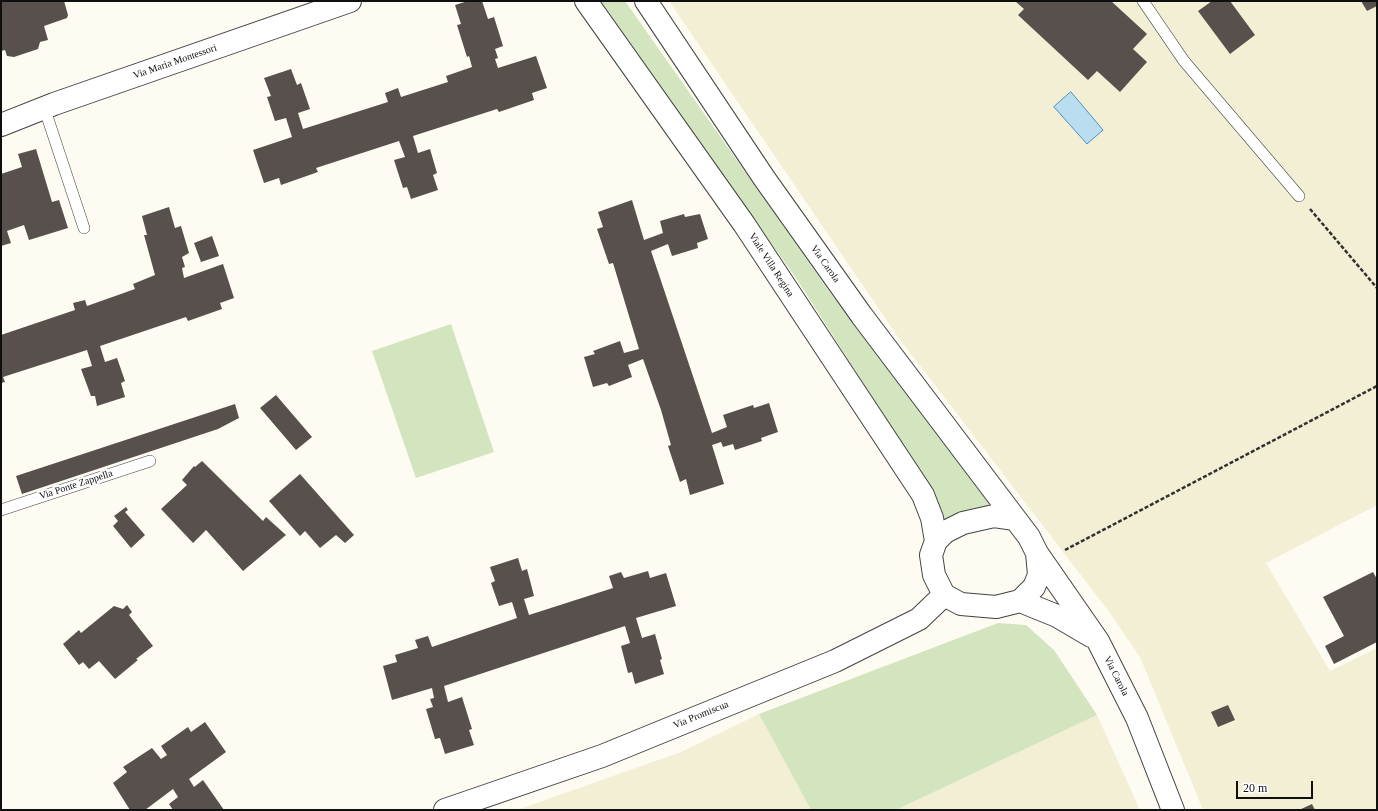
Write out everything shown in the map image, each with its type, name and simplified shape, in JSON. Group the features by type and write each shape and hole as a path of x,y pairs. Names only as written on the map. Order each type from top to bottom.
{"street":[{"name":"Via Maria Montessori","path":"1,125 44,107 350,1"},
{"name":"Viale Villa Regina","path":"586,1 744,224 923,495 932,518 936,541"},
{"name":"Via Carola","path":"646,1 764,178 853,304 1015,519"},
{"path":"994,516 1015,519 1029,536 1040,557 1038,575 1034,587 1020,601 996,607 961,604 944,595 934,575 931,555 936,541 945,532 963,523 994,516"},
{"name":"Via Carola","path":"1040,557 1098,641 1137,718 1173,810"},
{"name":"Via Promiscua","path":"445,810 602,756 835,661 919,619 944,595"},
{"path":"1020,601 1057,616 1098,641"}],"lane":[{"path":"1143,1 1184,61 1299,196"},
{"path":"44,107 84,228"},
{"name":"Via Ponte Zappella","path":"1,510 150,461"}],"path":[{"path":"1299,196 1377,288"},
{"path":"1040,557 1377,386"}],"shaded area":[{"path":"669,1 1377,1 1377,505 1266,563 1330,671 1377,648 1377,810 1315,810 1312,804 1299,810 1203,810 1140,657 1110,613 898,337"},
{"path":"759,714 811,810 517,810 681,752"},
{"path":"1097,715 1140,810 896,810"}],"green space":[{"path":"599,1 625,1 831,294 989,502 990,511 944,523 930,487 796,278"},
{"path":"451,324 494,452 416,478 372,351"},
{"path":"998,623 1026,625 1054,650 1097,715 896,810 811,810 759,714"}],"water":[{"path":"1071,92 1103,130 1087,144 1054,107"}],"building":[{"path":"1,1 64,1 68,15 67,18 44,26 48,40 40,42 38,49 14,57 7,56 5,50 1,51"},
{"path":"468,1 482,1 488,19 494,17 503,46 495,49 498,58 495,59 498,68 536,56 547,88 532,93 534,100 499,112 497,109 413,136 418,153 430,149 437,173 433,175 438,190 411,199 407,187 403,188 394,160 405,157 399,141 316,168 318,172 281,185 279,178 264,183 253,150 292,137 286,118 275,121 267,97 271,96 264,78 291,69 297,85 301,83 310,109 298,113 303,129 388,102 385,93 398,88 401,97 448,82 446,76 472,67 469,56 467,57 457,25 461,24 455,5"},
{"path":"1015,1 1111,1 1147,34 1133,49 1147,62 1120,92 1097,71 1088,80 1018,15 1024,9"},
{"path":"1212,1 1230,1 1255,35 1230,54 1198,11"},
{"path":"1361,1 1377,1 1377,6 1367,11"},
{"path":"36,149 52,202 59,200 68,228 29,240 24,225 7,231 11,243 1,246 1,174 22,167 18,154"},
{"path":"632,200 644,240 663,233 660,221 684,214 685,217 700,214 708,239 697,243 698,248 672,256 668,244 651,251 712,433 727,427 723,415 753,405 754,408 769,403 778,432 761,438 762,441 735,450 733,444 723,447 721,442 712,445 724,484 690,495 686,479 680,482 668,446 671,445 661,410 643,359 628,365 632,377 609,386 607,383 593,387 584,357 595,354 593,351 620,341 624,353 639,349 613,263 609,264 597,229 603,227 598,212"},
{"path":"169,207 175,228 181,226 189,253 182,257 185,267 182,268 184,278 223,264 234,298 220,303 222,309 188,321 186,317 100,346 105,362 117,358 125,381 121,383 125,397 97,406 95,396 91,396 81,369 92,366 87,350 3,377 5,382 1,383 1,335 75,310 73,303 85,300 87,306 135,289 133,284 155,275 144,235 147,235 142,216"},
{"path":"212,236 219,256 201,262 194,243"},
{"path":"276,395 312,437 296,450 260,408"},
{"path":"235,404 239,418 218,429 22,494 16,476"},
{"path":"202,461 263,521 266,517 286,535 243,571 206,530 193,543 161,509 187,485 182,480 194,466 195,467"},
{"path":"300,474 354,535 345,543 336,535 320,548 305,531 300,536 269,501"},
{"path":"126,507 128,510 125,512 145,535 131,548 113,526 118,521 114,516"},
{"path":"518,558 522,571 527,569 534,596 524,599 529,615 613,588 609,576 621,572 624,578 648,571 650,578 666,573 676,606 636,618 642,638 655,634 662,659 660,660 664,674 635,684 632,672 628,673 621,646 630,643 625,626 444,686 448,702 462,697 472,729 469,730 474,745 445,754 440,738 435,739 426,709 433,707 430,699 434,698 432,688 392,700 383,666 397,662 395,655 418,648 415,640 428,636 432,647 517,618 512,602 499,606 491,583 495,581 490,567"},
{"path":"1373,572 1377,579 1377,642 1334,664 1325,646 1344,636 1323,597"},
{"path":"127,605 132,612 129,615 153,646 136,659 138,660 115,679 99,661 89,669 83,662 79,665 63,644 79,630 81,633 114,606 123,609"},
{"path":"1228,705 1235,720 1218,727 1211,712"},
{"path":"205,722 226,752 189,779 194,787 203,780 224,810 173,810 169,804 178,797 173,789 145,810 130,810 113,783 127,772 123,767 152,748 161,759 167,755 161,746 188,727 191,732"},
{"path":"1312,804 1315,810 1299,810"}]}
